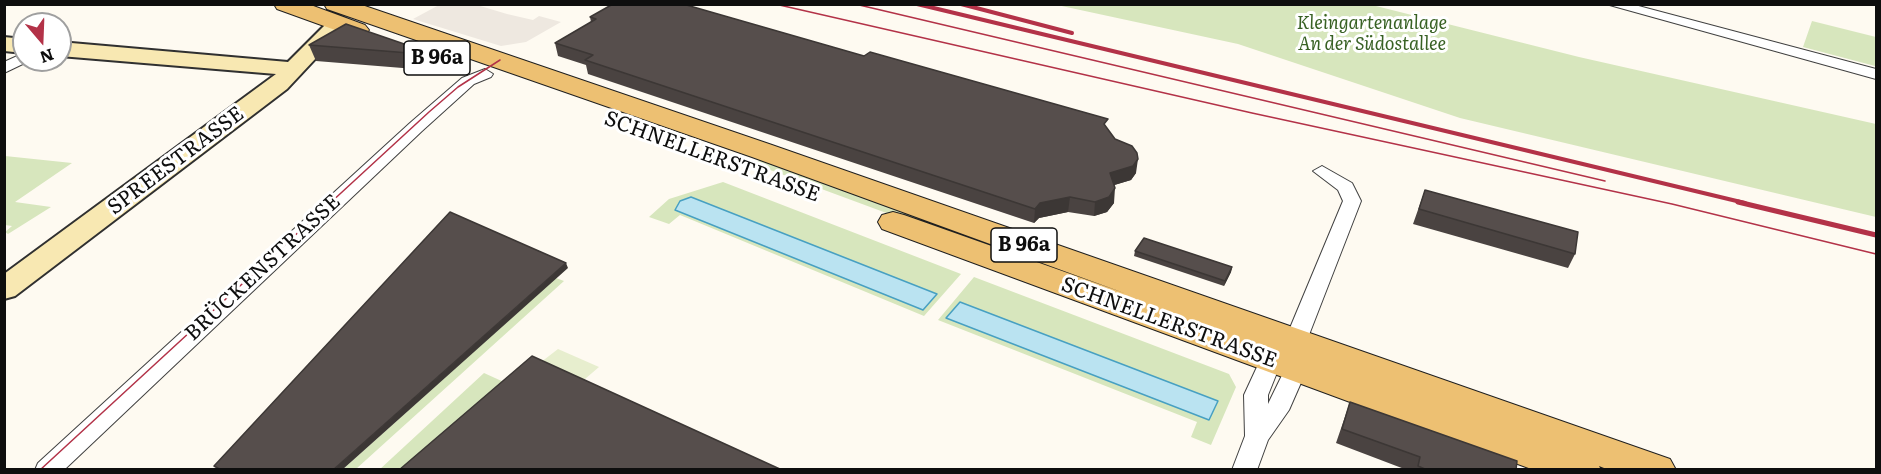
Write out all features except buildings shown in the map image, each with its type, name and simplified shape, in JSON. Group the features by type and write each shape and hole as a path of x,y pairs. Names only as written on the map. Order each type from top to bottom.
{"main road":[{"name":"B 96a","path":"285,4 336,14 513,64"},
{"name":"B 96a","path":"336,14 486,74"},
{"name":"SPREESTRASSE","path":"6,287 279,84 295,69 336,14"},
{"path":"72,50 295,69"},
{"path":"486,74 513,64"},
{"name":"SCHNELLERSTRASSE","path":"513,64 1288,356 1581,470"},
{"name":"SCHNELLERSTRASSE","path":"486,74 1288,356 1656,470"}],"street":[{"path":"1613,4 1876,74"},
{"name":"BRÜCKENSTRASSE","path":"47,470 416,127 468,81 486,74"},
{"name":"SCHNELLERSTRASSE","path":"1288,356 1352,201 1346,187 1322,171"},
{"path":"1244,470 1257,436 1281,404 1288,356"}],"green space":[{"name":"Kleingartenanlage An der Südostallee","path":"1057,5 1372,5 1579,57 1876,124 1876,217 1460,118 1238,44"},
{"path":"1812,21 1876,37 1875,66 1803,47"},
{"path":"5,156 72,163 15,202 51,207 8,234 5,232 12,226 5,225"},
{"path":"760,160 1242,328 1239,335 908,221 754,164"},
{"path":"723,182 961,274 924,316 680,215 669,224 649,217 669,199"},
{"path":"974,277 1229,374 1236,387 1211,445 1191,437 1197,422 938,320"},
{"path":"556,278 564,281 356,469 342,470"},
{"path":"558,349 599,367 578,385 536,366"},
{"path":"484,373 506,383 405,469 379,470"}],"shaded area":[{"path":"439,5 477,5 533,20 539,16 561,22 526,42 501,46 413,19"}],"water":[{"path":"691,197 937,294 923,310 675,210 680,201"},
{"path":"960,302 1218,401 1209,420 946,318"}],"tram line":[{"path":"775,4 1252,113 1672,204 1876,254"},
{"path":"855,4 1605,181"},
{"path":"40,470 429,112 458,87 500,60"}],"railway":[{"path":"917,4 1745,203"},
{"path":"961,4 1072,33"},
{"path":"1738,202 1876,235"}]}
